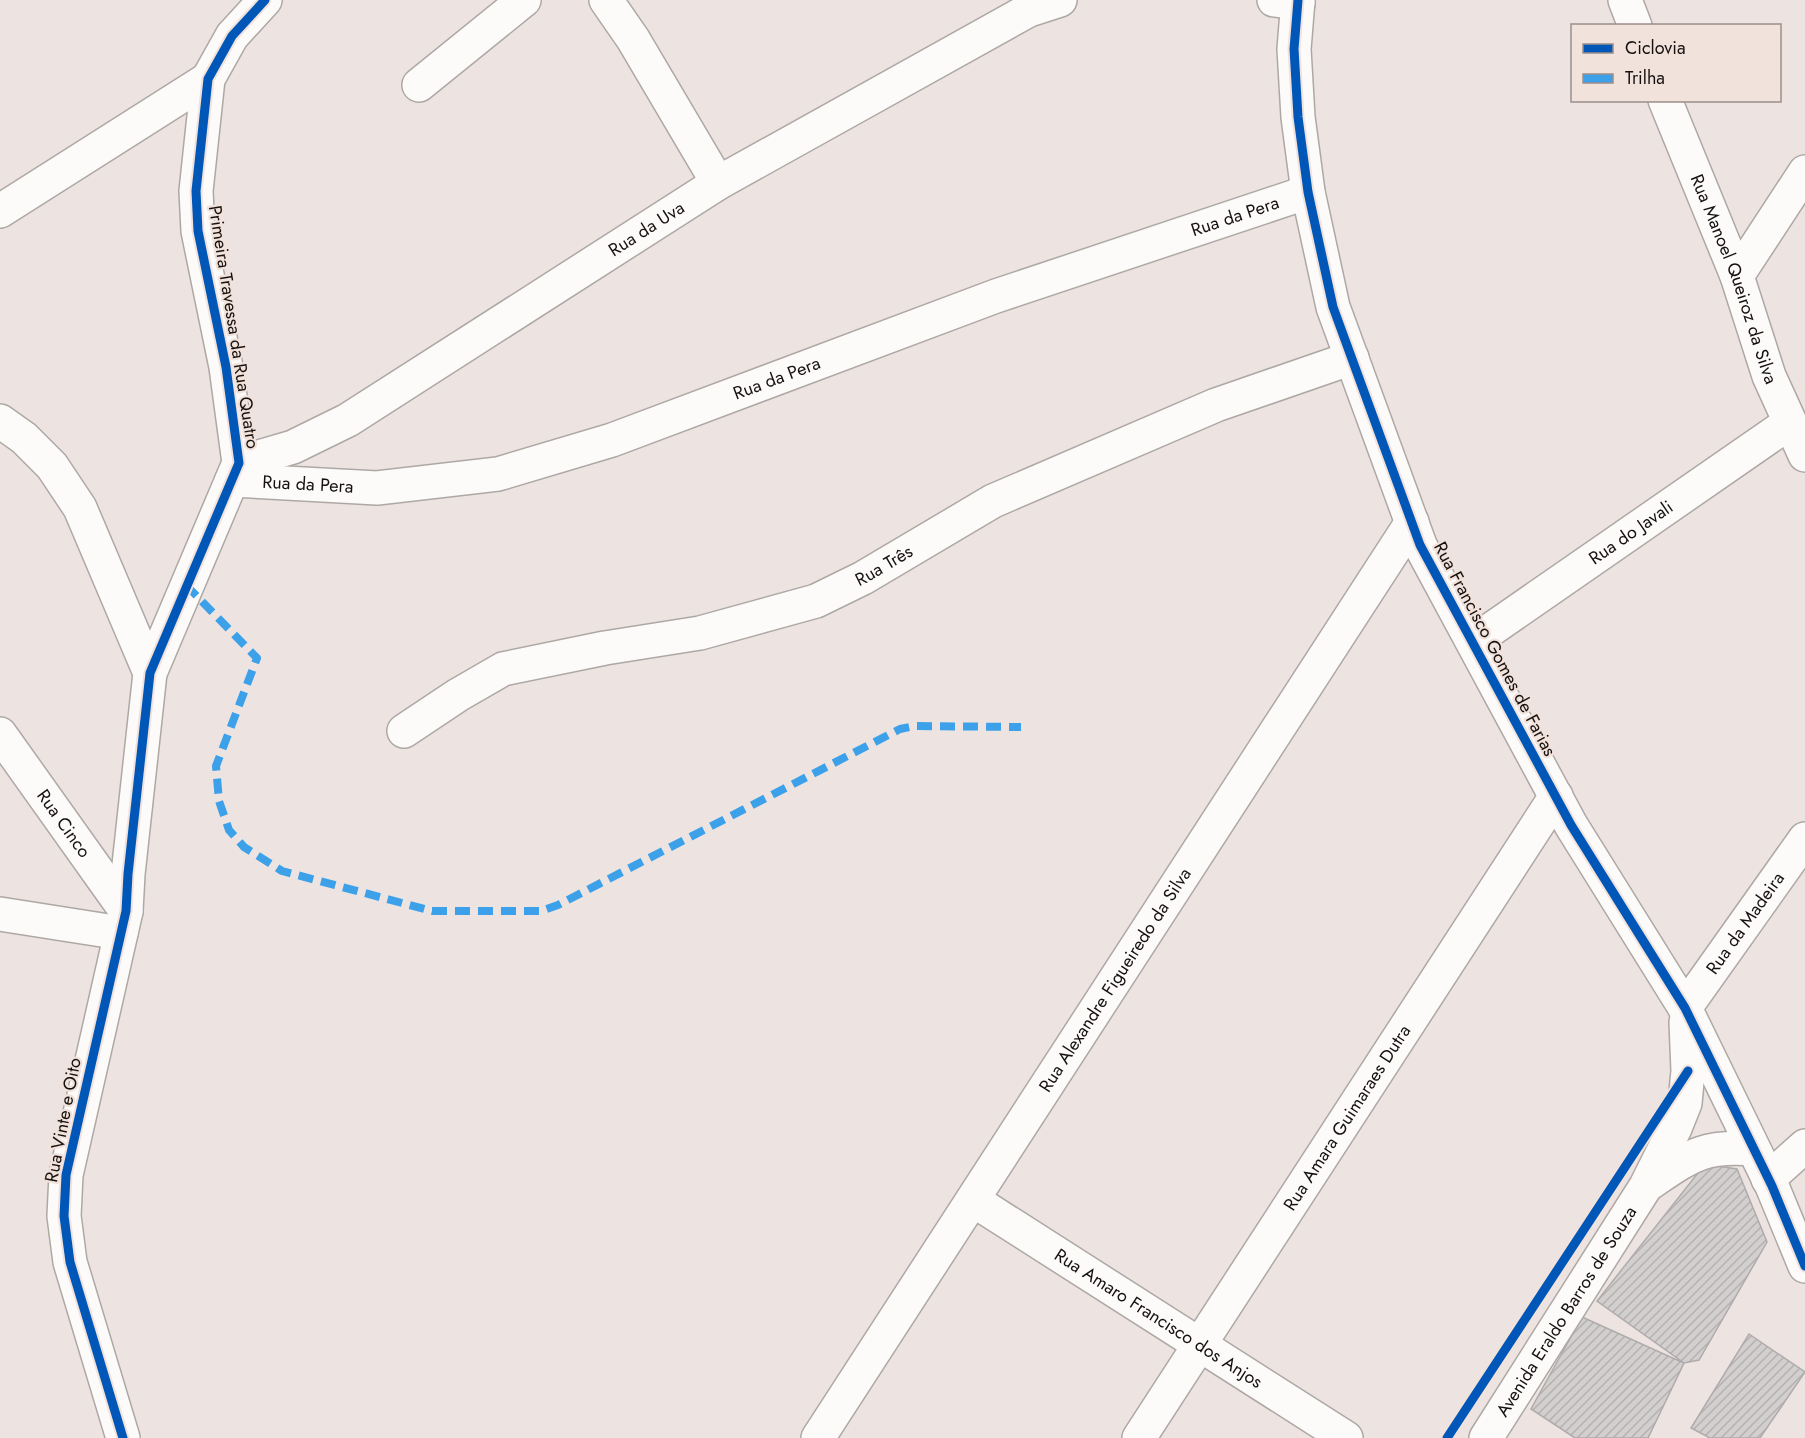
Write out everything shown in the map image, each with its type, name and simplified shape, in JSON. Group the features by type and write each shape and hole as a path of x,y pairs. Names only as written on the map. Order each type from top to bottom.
{"street":[{"name":"Primeira Travessa da Rua Quatro","path":"236,471 226,367 198,231 196,191 208,79 232,36 265,0"},
{"path":"419,85 525,0"},
{"path":"606,0 633,39 718,183"},
{"name":"Rua da Uva","path":"236,471 348,420 718,183 1029,10 1060,0"},
{"path":"1625,0 1634,24"},
{"name":"Rua Francisco Gomes de Farias","path":"1290,1 1298,117 1308,192 1333,308 1420,546 1570,825 1685,1008 1768,1179 1805,1266"},
{"path":"0,211 208,79"},
{"name":"Rua Manoel Queiroz da Silva","path":"1666,102 1737,276 1769,376 1805,455"},
{"path":"1737,276 1805,172"},
{"name":"Rua da Pera","path":"236,471 377,488 498,474 612,440 996,296 1308,192"},
{"name":"Rua Três","path":"404,731 458,695 503,669 605,648 700,633 816,601 863,578 993,501 1216,405 1352,358"},
{"path":"0,422 24,438 52,466 80,508 150,673"},
{"name":"Rua do Javali","path":"1473,642 1789,423"},
{"path":"0,914 123,922 150,673 236,471"},
{"name":"Rua Alexandre Figueiredo da Silva","path":"818,1438 1412,522"},
{"name":"Rua Cinco","path":"0,734 123,922"},
{"name":"Rua Amara Guimaraes Dutra","path":"1139,1438 1556,796"},
{"name":"Rua da Madeira","path":"1685,1008 1805,838"},
{"name":"Rua Vinte e Oito","path":"123,922 66,1175 64,1216 70,1262 123,1438"},
{"name":"Avenida Eraldo Barros de Souza","path":"1486,1438 1646,1186 1685,1103 1688,1071 1685,1008"},
{"path":"1768,1179 1805,1146"},
{"name":"Avenida Eraldo Barros de Souza","path":"1646,1186 1693,1155 1720,1148 1753,1149"},
{"name":"Rua Amaro Francisco dos Anjos","path":"973,1200 1346,1438"}],"building":[{"path":"1705,1164 1737,1169 1767,1242 1699,1360 1684,1363 1597,1301"},
{"path":"1582,1317 1684,1363 1648,1438 1575,1438 1531,1409"},
{"path":"1749,1334 1805,1372 1760,1438 1710,1438 1691,1428"}],"marked path":[{"path":"186,585 257,658 216,766 219,801 229,830 244,847 282,871 432,911 541,911 558,905 900,729 914,726 1021,727"}],"cycle path":[{"path":"123,1438 70,1262 64,1216 66,1175 126,911 150,673 239,463 226,367 198,231 196,191 208,79 232,36 265,0"},
{"path":"1298,0 1294,49 1298,117 1308,192 1333,307 1420,545 1571,825 1685,1008 1772,1186 1805,1266"},
{"path":"1447,1438 1688,1071"}]}
